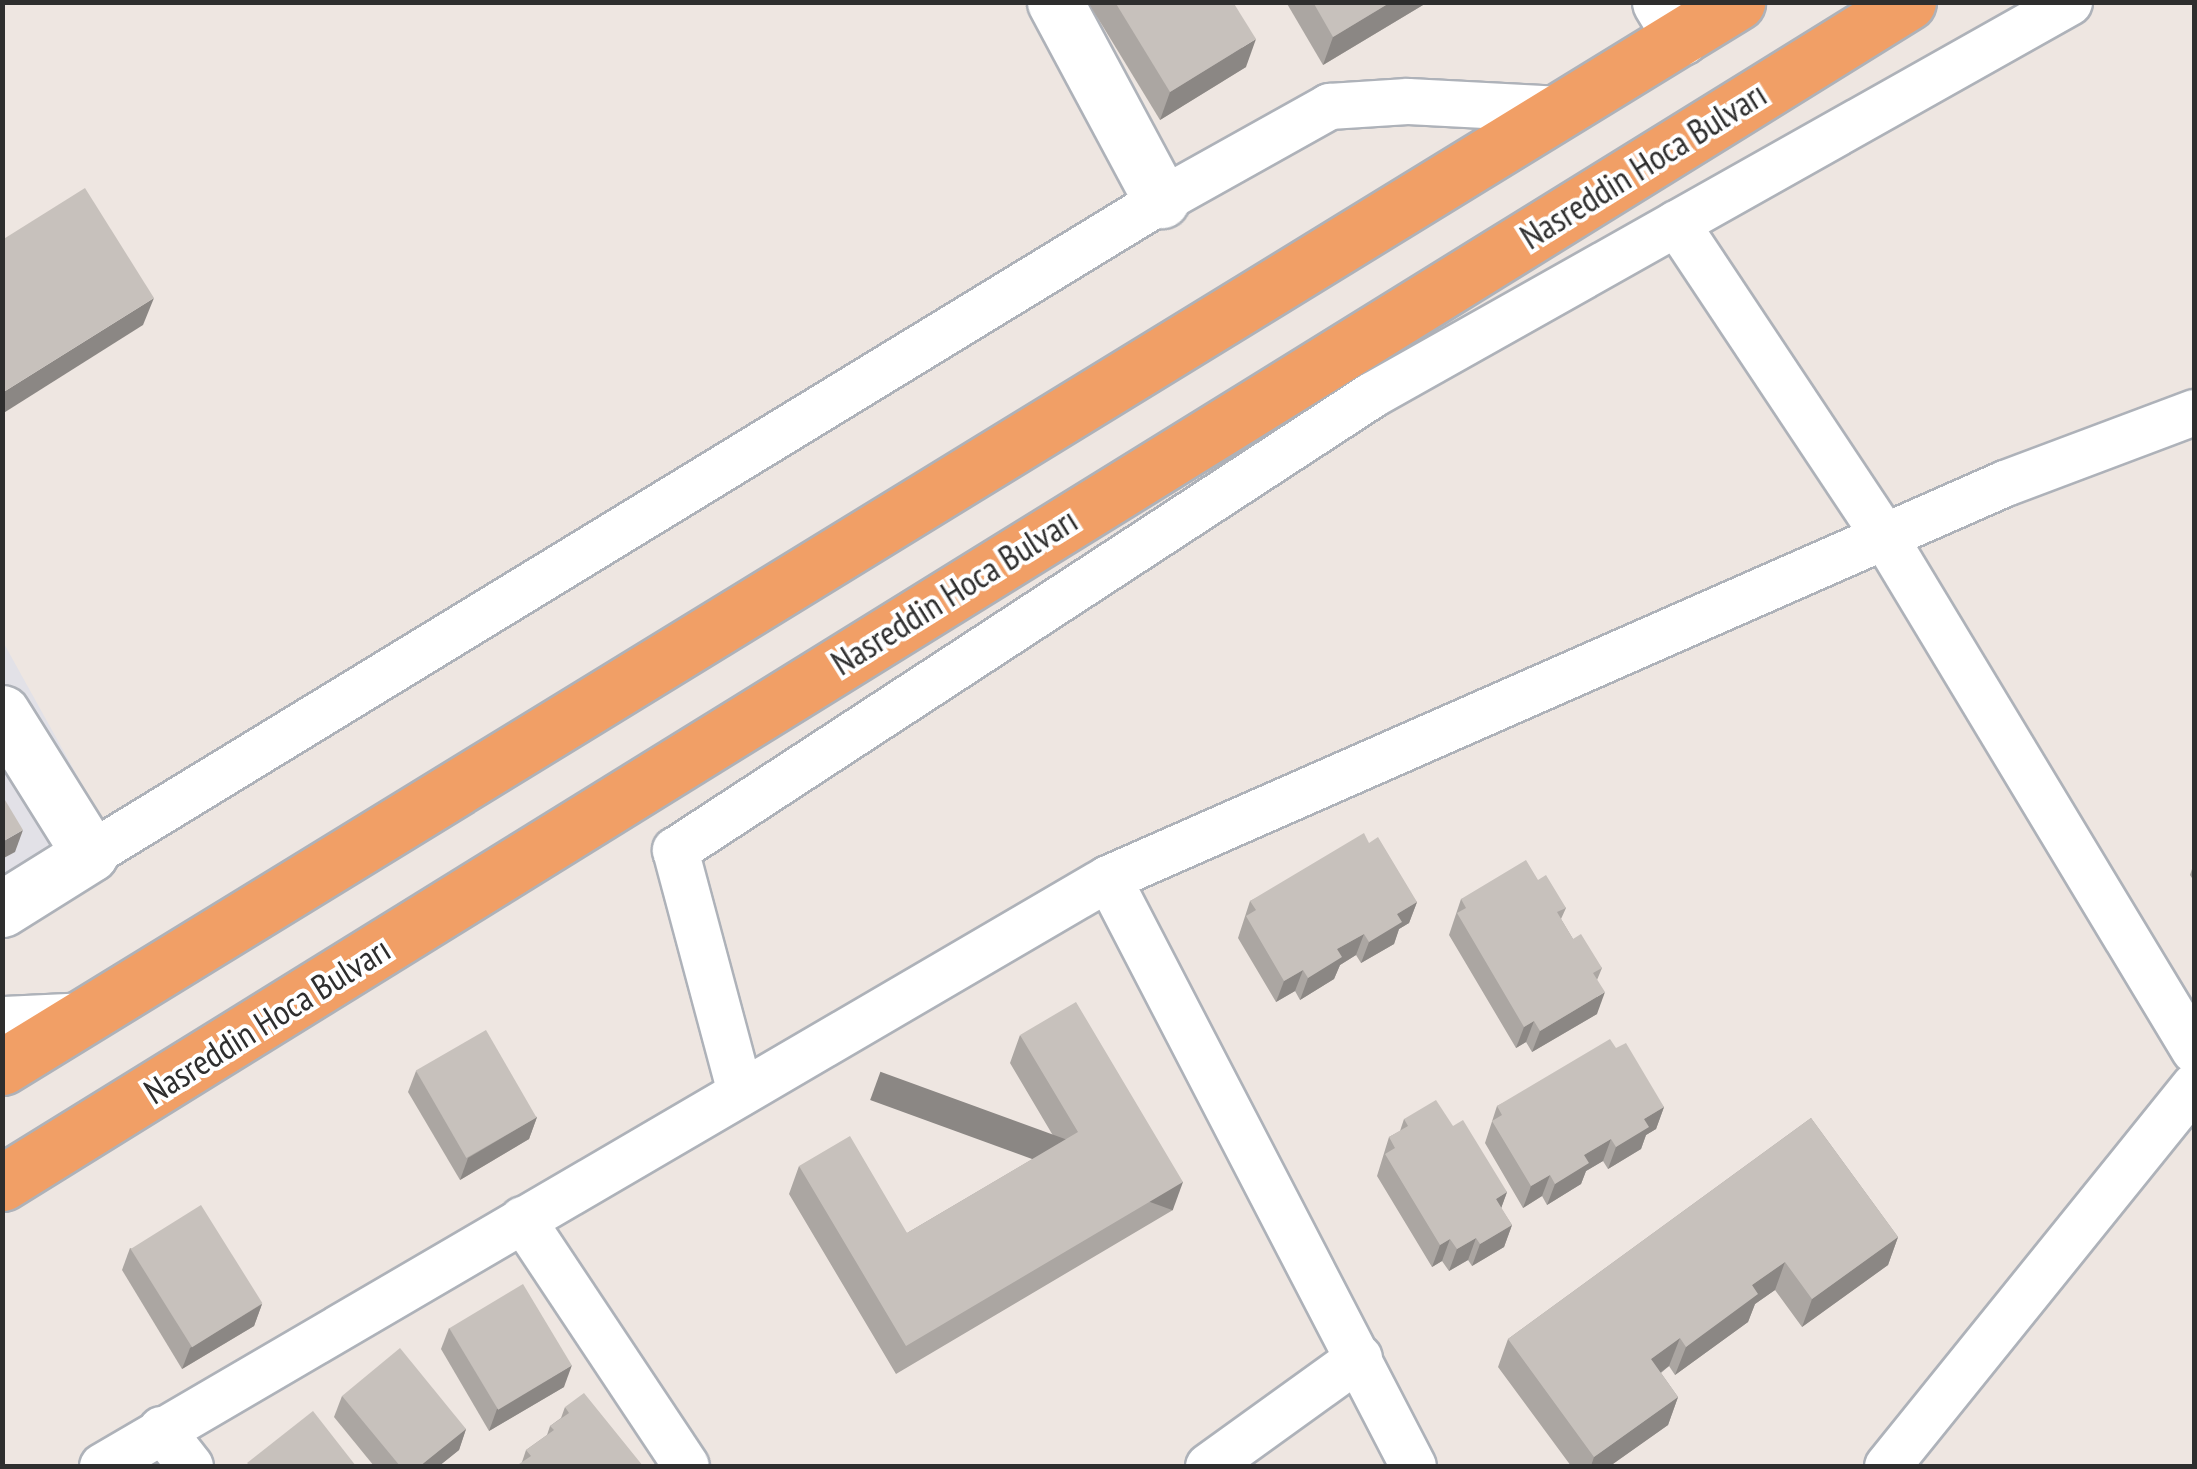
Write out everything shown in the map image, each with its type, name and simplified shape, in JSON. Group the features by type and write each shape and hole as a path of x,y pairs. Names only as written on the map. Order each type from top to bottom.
{"highway":[{"path":"2,1067 1562,108 1670,20 1737,2"},
{"name":"Nasreddin Hoca Bulvarı","path":"2,1183 1908,2"}],"street":[{"path":"1055,2 1161,200"},
{"path":"740,1092 675,850 1370,394 2069,2"},
{"path":"2,909 1161,200 1329,106 1407,101 1562,108"},
{"path":"1676,223 1884,536 2194,1050"},
{"path":"102,1466 1108,878 2005,483 2194,412"},
{"path":"2,713 90,854"},
{"path":"1108,878 1413,1466"},
{"path":"2,1018 87,1015"},
{"path":"1887,1466 2194,1086"},
{"path":"522,1219 686,1466"},
{"path":"1208,1466 1359,1357"},
{"path":"162,1430 190,1466"}],"shaded area":[{"path":"2,640 124,860 3,935 2,935"}],"building":[{"path":"1115,2 1233,2 1256,39 1170,92"},
{"path":"1313,2 1391,2 1333,37"},
{"path":"85,188 154,298 2,393 2,240"},
{"path":"2,795 23,830 2,842"},
{"path":"1364,833 1369,843 1378,837 1417,902 1397,914 1402,922 1369,942 1364,934 1337,949 1342,957 1308,978 1303,970 1284,981 1246,916 1256,910 1250,901"},
{"path":"1526,860 1538,880 1546,875 1566,908 1557,912 1573,939 1581,934 1602,968 1593,973 1605,992 1540,1031 1534,1021 1524,1027 1457,913 1466,908 1461,899"},
{"path":"1076,1002 1183,1182 906,1346 799,1166 850,1136 907,1233 1078,1132 1020,1035"},
{"path":"486,1030 536,1117 466,1158 416,1070"},
{"path":"1610,1039 1616,1048 1626,1043 1664,1107 1644,1119 1649,1127 1616,1147 1611,1139 1584,1155 1589,1163 1555,1184 1550,1175 1531,1186 1492,1121 1502,1115 1497,1106"},
{"path":"1436,1100 1453,1126 1463,1120 1507,1192 1496,1199 1512,1225 1480,1244 1476,1238 1457,1249 1450,1239 1440,1245 1385,1154 1395,1148 1389,1137 1408,1126 1404,1119"},
{"path":"1811,1118 1898,1237 1812,1299 1785,1262 1752,1285 1758,1294 1686,1347 1680,1338 1651,1359 1678,1397 1594,1457 1508,1339"},
{"path":"201,1205 262,1303 192,1347 131,1249"},
{"path":"523,1284 572,1365 498,1410 449,1328"},
{"path":"400,1348 466,1429 420,1466 400,1466 342,1396"},
{"path":"584,1393 643,1466 516,1466 531,1456 526,1450 554,1430 550,1426 569,1413 565,1407"},
{"path":"313,1411 356,1466 247,1463"}]}
